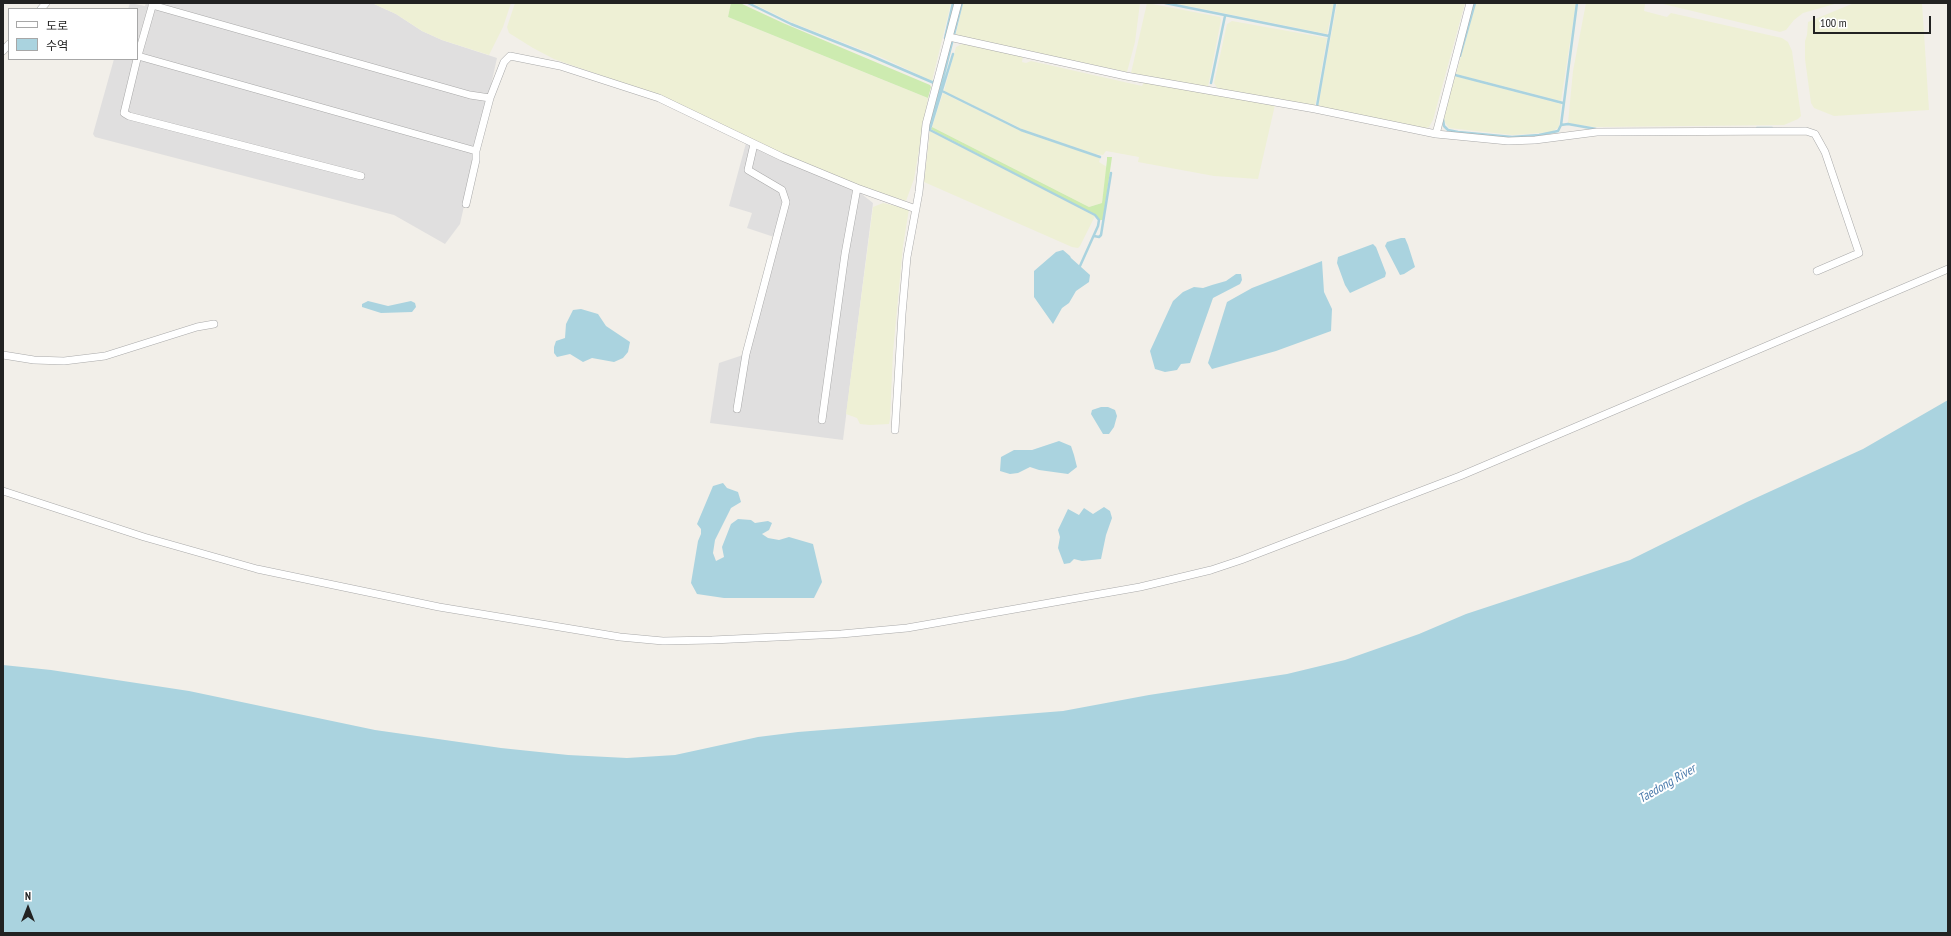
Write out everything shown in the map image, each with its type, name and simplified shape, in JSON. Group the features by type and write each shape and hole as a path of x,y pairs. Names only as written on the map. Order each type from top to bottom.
{"street":[{"path":"895,430 907,257 916,209 926,124 958,3"},
{"path":"1436,134 1470,3"},
{"path":"138,55 153,4 463,93 490,98"},
{"path":"949,37 1126,76 1315,109 1436,134 1508,141 1535,140 1596,132 1806,131 1815,134 1825,152 1859,253 1817,271"},
{"path":"466,204 476,160 476,151 490,98 504,62 510,56 560,66 659,98 754,144 857,188 916,209"},
{"path":"138,58 476,151"},
{"path":"137,60 124,113 361,176"},
{"path":"737,409 746,354 786,202 782,190 748,170 754,144"},
{"path":"822,420 845,254 857,188"},
{"path":"3,491 144,537 257,569 439,607 620,637 663,641 712,640 841,634 907,628 1140,587 1211,570 1241,560 1460,476 1948,269"},
{"path":"3,355 34,360 64,361 105,356 214,324"}],"shaded area":[{"path":"130,3 145,6 146,3 372,3 396,14 422,31 442,40 497,58 460,224 445,244 394,215 95,137 93,134 114,60 138,60 138,8 128,8"},
{"path":"746,143 854,188 873,203 843,440 710,423 719,363 743,355 774,237 747,228 752,213 729,206"}],"green space":[{"path":"372,3 511,3 503,27 489,55 442,40 422,31 396,14"},
{"path":"515,3 732,3 728,17 928,98 914,179 906,201 858,186 783,156 660,96 554,59 509,33 507,27"},
{"path":"731,3 740,3 783,23 930,85 931,87 928,98 728,17"},
{"path":"752,3 951,3 932,81 883,58 793,23"},
{"path":"963,3 1140,3 1135,42 1127,72 960,37 956,34"},
{"path":"1147,3 1220,17 1221,20 1208,87 1131,73"},
{"path":"1173,3 1334,3 1327,34"},
{"path":"1337,3 1465,3 1433,120 1429,127 1423,129 1318,107"},
{"path":"1476,3 1576,3 1561,101 1456,74"},
{"path":"1586,3 1645,4 1644,11 1667,17 1671,13 1782,38 1788,42 1792,51 1801,116 1798,119 1784,125 1594,127 1568,123 1573,71"},
{"path":"1659,3 1838,3 1803,13 1794,20 1786,30 1780,32"},
{"path":"1854,3 1922,3 1929,110 1834,116 1814,108 1811,103 1805,59 1805,41 1808,22"},
{"path":"1232,21 1327,38 1315,106 1218,89 1214,83 1227,24"},
{"path":"962,44 969,44 1023,55 1022,62 1026,63 1031,61 1142,86 1144,82 1275,105 1258,179 1214,176 1138,162 1139,157 1106,151 1103,155 1095,154 1022,129 944,91 956,47"},
{"path":"1455,76 1561,104 1559,127 1552,132 1513,135 1449,128 1444,121 1444,115"},
{"path":"943,93 1021,131 1100,158 1099,162 1107,167 1102,203 1089,207 932,127"},
{"path":"932,127 1089,207 1102,203 1107,157 1112,157 1103,220 1100,220 1095,215 934,131 931,129"},
{"path":"930,131 1095,216 1080,246 1078,248 1072,247 924,182"},
{"path":"883,203 909,209 903,246 893,352 890,419 889,424 870,425 860,424 857,418 846,414 873,207"}],"water":[{"path":"1405,238 1415,267 1400,275 1385,246 1387,242"},
{"path":"1373,244 1376,247 1386,273 1385,277 1350,293 1345,285 1337,263 1338,257"},
{"path":"1063,250 1090,275 1089,282 1076,291 1069,303 1062,308 1053,324 1034,297 1034,271 1056,252"},
{"path":"1322,261 1324,292 1332,309 1331,331 1276,351 1212,369 1208,363 1227,302 1252,288"},
{"path":"1236,274 1241,274 1242,280 1240,284 1213,298 1190,363 1181,364 1177,370 1165,372 1155,369 1150,351 1173,301 1183,292 1194,287 1203,288 1226,281"},
{"path":"368,301 388,306 411,301 415,303 416,307 412,312 381,313 362,307 362,304"},
{"path":"581,309 598,314 606,326 630,342 628,352 623,358 614,362 592,358 583,362 570,354 557,357 554,353 556,341 565,338 566,324 573,310"},
{"name":"Taedong River","path":"1948,400 1948,933 3,933 3,665 51,670 189,691 375,730 501,748 568,755 627,758 675,755 758,737 798,732 1063,711 1149,695 1287,674 1345,660 1419,634 1466,614 1630,560 1747,502 1863,449"},
{"path":"1101,407 1108,407 1115,410 1117,416 1114,427 1109,434 1103,434 1091,414 1092,410"},
{"path":"1059,441 1071,446 1074,455 1077,467 1068,474 1039,470 1030,467 1018,473 1010,474 1000,471 1001,457 1014,450 1032,450"},
{"path":"723,483 727,488 738,492 741,502 731,508 715,540 713,553 716,561 724,557 722,547 731,524 738,519 751,520 755,523 768,521 772,523 769,530 762,534 768,538 779,540 789,537 813,544 822,582 814,598 724,598 697,594 691,583 698,541 701,534 701,529 697,524 713,486"},
{"path":"1104,507 1110,511 1112,518 1106,535 1101,559 1082,561 1074,559 1070,563 1064,564 1058,548 1060,537 1058,530 1068,509 1079,515 1084,508 1093,514"}],"waterway":[{"path":"748,3 791,24 934,83 934,81"},
{"path":"945,38 953,3"},
{"path":"962,3 940,90 931,118 930,130 1095,215 1099,220 1098,226 1080,266"},
{"path":"1165,3 1329,36"},
{"path":"1317,106 1335,3"},
{"path":"1460,56 1475,3"},
{"path":"1443,119 1444,126 1448,130 1458,132 1512,137 1539,135 1558,131 1561,125 1577,3"},
{"path":"1211,83 1225,16"},
{"path":"930,129 953,54"},
{"path":"1455,75 1563,103"},
{"path":"940,90 1021,130 1100,157"},
{"path":"1561,125 1568,124 1596,129"},
{"path":"1757,128 1772,128"},
{"path":"1094,236 1099,237 1101,235 1111,173"}]}
